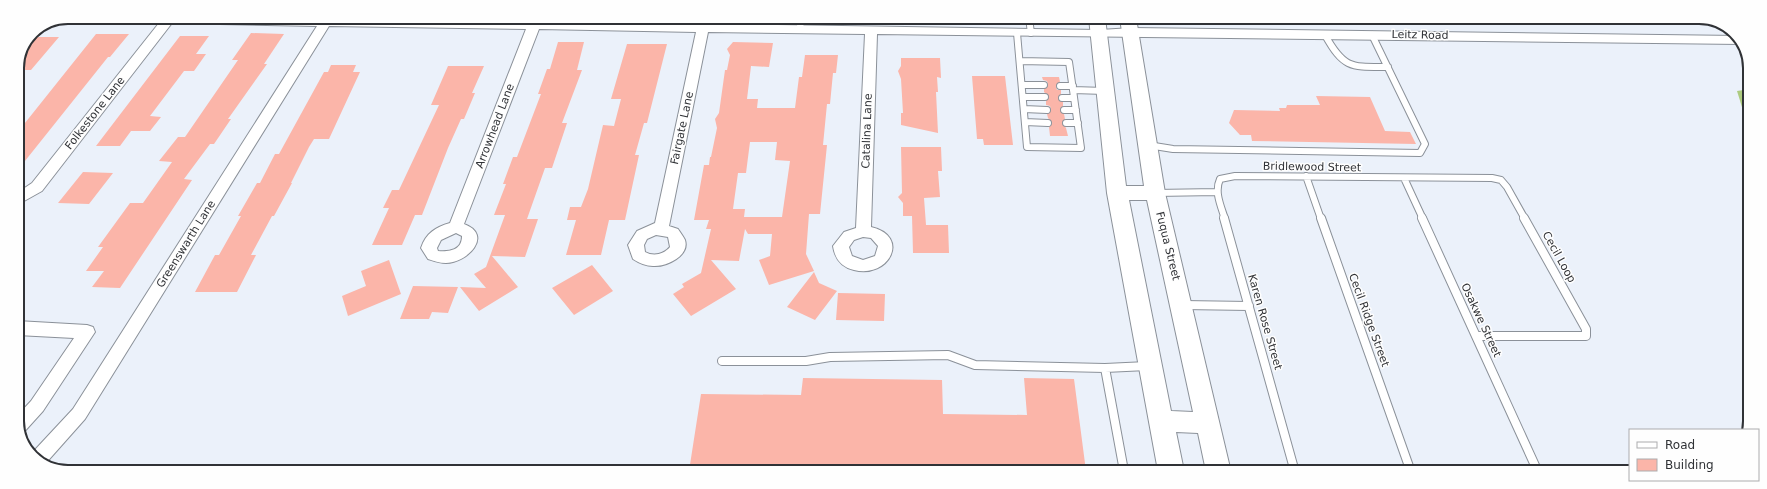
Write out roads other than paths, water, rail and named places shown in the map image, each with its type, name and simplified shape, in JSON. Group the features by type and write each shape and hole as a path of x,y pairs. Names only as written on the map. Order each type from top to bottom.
{"main road":[{"name":"Fuqua Street","path":"1130,25 1155,193 1182,305 1217,465"},
{"path":"1098,26 1117,193 1162,421 1169,465"},
{"path":"1117,193 1155,193"},
{"path":"1162,421 1208,423"}],"street":[{"name":"Folkestone Lane","path":"24,196 37,188 165,24"},
{"name":"Greenswarth Lane","path":"41,456 79,414 324,24"},
{"name":"Leitz Road","path":"464,24 703,28 781,24"},
{"name":"Leitz Road","path":"810,24 871,31 1031,33 1098,26 1130,25 1325,35 1733,40"},
{"name":"Arrowhead Lane","path":"456,227 534,25"},
{"name":"Fairgate Lane","path":"661,229 703,28"},
{"name":"Catalina Lane","path":"863,231 871,31"},
{"path":"24,328 87,332 37,406 24,420"}],"lane":[{"path":"1030,24 1031,33"},
{"path":"1018,33 1020,61 1027,147 1081,148 1069,62 1020,61"},
{"path":"1325,35 1336,55 1343,62 1357,67 1388,67"},
{"path":"1148,145 1173,149 1420,153 1426,144 1372,35"},
{"path":"1022,85 1044,85"},
{"path":"1060,86 1105,91"},
{"path":"1023,97 1045,97"},
{"path":"1062,98 1074,98"},
{"path":"1024,109 1047,110"},
{"path":"1064,110 1076,110"},
{"path":"1025,122 1048,123"},
{"path":"1066,123 1078,124"},
{"name":"Bridlewood Street","path":"1220,179 1235,176 1404,178"},
{"name":"Cecil Ridge Street","path":"1306,176 1409,465"},
{"name":"Osakwe Street","path":"1404,178 1535,465"},
{"name":"Cecil Loop","path":"1404,178 1492,178 1501,180 1507,187 1586,329 1586,336 1578,337 1476,336"},
{"name":"Karen Rose Street","path":"1220,179 1217,185 1217,192 1293,465"},
{"path":"1155,193 1217,192"},
{"path":"1182,305 1249,306"},
{"path":"722,361 806,361 830,357 948,355 975,365 1105,368 1151,366"},
{"path":"1105,368 1123,465"}]}
